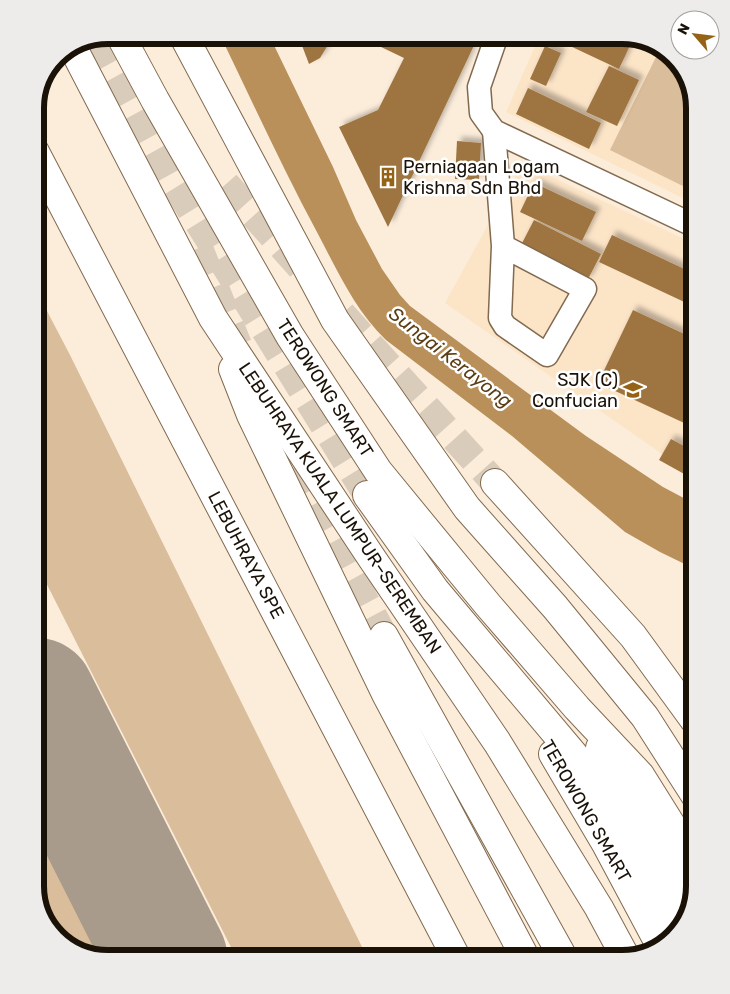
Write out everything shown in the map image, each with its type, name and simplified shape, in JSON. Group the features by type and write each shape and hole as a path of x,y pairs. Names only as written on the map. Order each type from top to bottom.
{"highway":[{"name":"TEROWONG SMART","path":"125,44 290,336 378,471 577,708 640,776 686,850"},
{"path":"188,44 335,320 467,508 555,607 645,717 686,781"},
{"name":"LEBUHRAYA KUALA LUMPUR–SEREMBAN","path":"75,53 213,318 371,557 497,742 599,908 622,950"},
{"path":"155,100 226,184"},
{"name":"LEBUHRAYA SPE","path":"44,169 452,950"},
{"name":"LEBUHRAYA SPE","path":"44,195 438,950"},
{"path":"213,318 252,415 386,694 521,950"},
{"path":"494,483 633,636 686,709"},
{"name":"TEROWONG SMART","path":"368,495 436,590 580,762 625,835 673,924"},
{"path":"384,636 559,950"},
{"name":"TEROWONG SMART","path":"508,677 606,844 657,940"},
{"name":"TEROWONG SMART","path":"577,708 684,901"}],"street":[{"path":"494,44 479,87 481,113 494,131 686,222"},
{"path":"494,131 503,246 500,318 505,326 547,355 585,289 503,246"}],"shaded area":[{"path":"536,44 626,44 639,46 654,52 673,69 681,83 686,100 686,200 506,112"},
{"path":"657,54 678,76 686,100 686,188 610,150"},
{"name":"SJK (C) Confucian","path":"522,163 686,240 686,471 445,303"},
{"path":"44,305 364,950 232,950 44,579"},
{"path":"44,840 99,949 76,942 52,918 44,894"}],"water":[{"name":"Sungai Kerayong","path":"224,44 273,44 333,167 356,220 382,269 410,306 586,436 663,487 686,499 686,565 625,532 512,436 386,340 365,316 348,290 280,160"}],"building":[{"path":"301,44 329,44 320,58 309,64"},
{"name":"Perniagaan Logam Krishna Sdn Bhd","path":"375,44 475,44 388,227 339,127 378,110 404,58"},
{"path":"566,44 630,45 619,69"},
{"path":"545,46 561,53 546,86 530,79"},
{"path":"609,66 639,80 617,126 586,112"},
{"path":"528,88 601,123 589,149 516,114"},
{"path":"457,141 481,143 479,180 455,179"},
{"path":"534,183 596,212 582,241 520,212"},
{"path":"534,220 601,254 587,281 520,247"},
{"path":"612,235 686,270 686,303 599,262"},
{"path":"633,310 686,335 686,424 598,383"},
{"path":"671,439 686,447 686,475 659,460"}],"runway":[{"path":"44,716 162,950"}],"tunnel":[{"path":"98,45 171,178 367,495"},
{"path":"226,184 303,270"},
{"path":"199,248 238,345"},
{"path":"342,314 495,483"},
{"path":"273,431 384,636"}],"place":[{"name":"Perniagaan Logam Krishna Sdn Bhd","path":"388,177"},
{"name":"SJK (C) Confucian","path":"633,390"}]}
